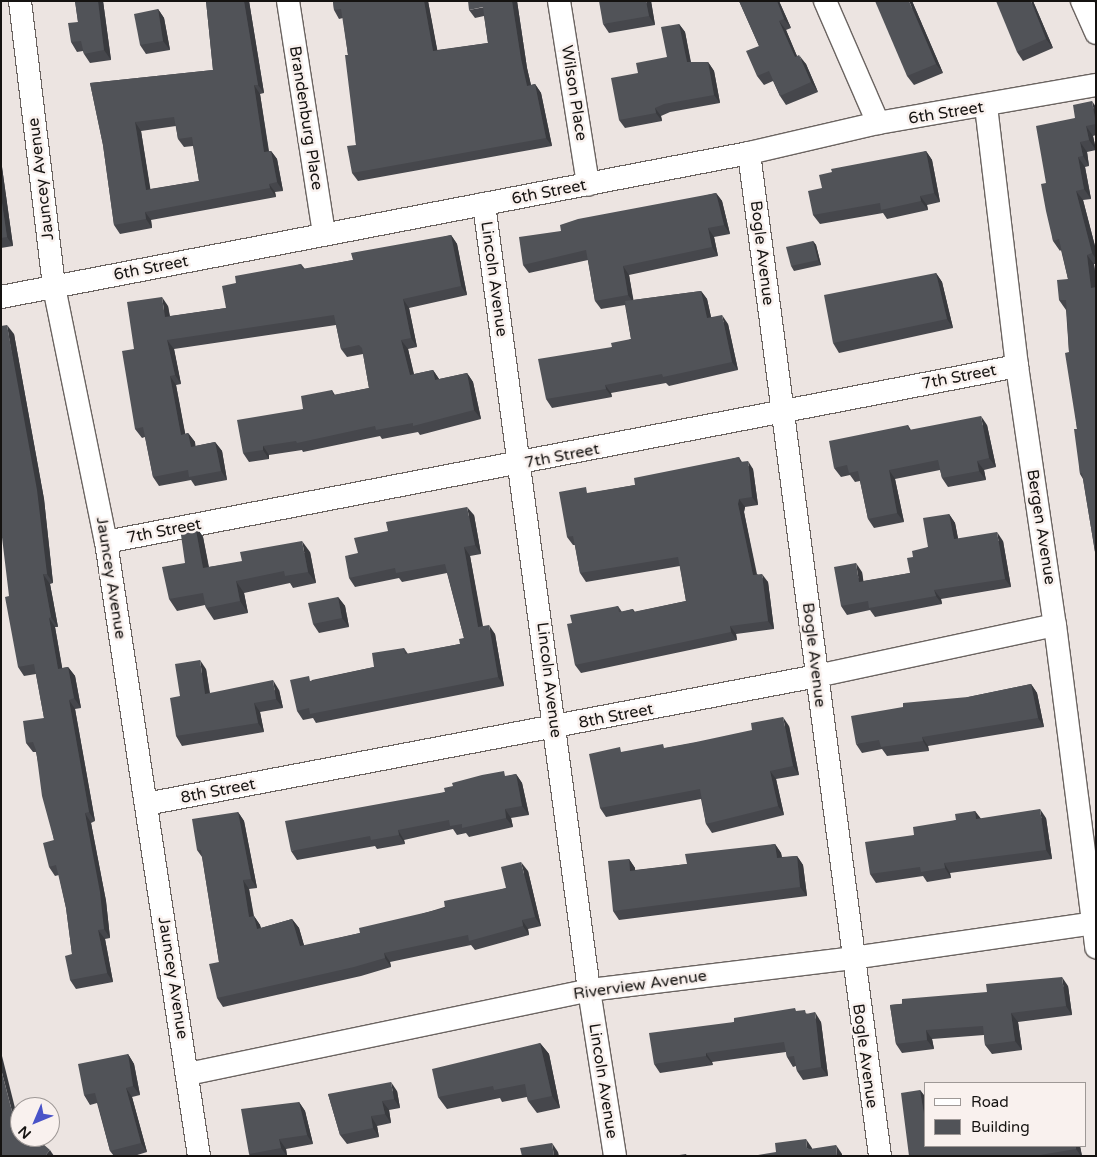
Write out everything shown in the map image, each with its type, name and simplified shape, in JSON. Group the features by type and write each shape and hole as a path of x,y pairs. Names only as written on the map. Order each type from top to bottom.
{"street":[{"name":"Jauncey Avenue","path":"20,1 54,287 106,542 199,1156"},
{"name":"Brandenburg Place","path":"288,1 324,234"},
{"name":"Wilson Place","path":"559,1 588,185"},
{"path":"825,1 878,123"},
{"path":"1082,1 1096,33"},
{"name":"6th Street","path":"1,297 749,154 878,123 986,106 1096,85"},
{"name":"Bergen Avenue","path":"986,106 1017,366 1056,626 1096,948"},
{"name":"Bogle Avenue","path":"749,154 852,958 880,1156"},
{"name":"Lincoln Avenue","path":"484,204 521,464 590,990 615,1156"},
{"name":"7th Street","path":"106,542 521,464 1017,366"},
{"name":"8th Street","path":"146,804 555,728 1056,626"},
{"name":"Riverview Avenue","path":"188,1074 590,990 852,958 1094,923"}],"building":[{"path":"75,1 98,1 104,50 84,54 81,41 71,42 68,23 78,22"},
{"path":"206,1 244,1 258,85 254,85 264,152 271,151 277,182 269,184 270,188 145,212 146,219 114,225 103,145 90,83 213,70","holes":["174,117 178,139 192,137 199,181 146,190 135,122"]},
{"path":"333,1 424,1 433,51 488,43 483,7 469,10 468,1 512,1 527,86 535,84 546,138 352,173 347,146 356,145 345,55 348,55 341,9 334,10"},
{"path":"599,1 646,1 649,16 603,24"},
{"path":"739,1 777,1 784,19 779,21 795,57 799,55 811,82 780,96 769,71 757,76 746,51 759,46"},
{"path":"875,1 909,1 936,64 907,76"},
{"path":"996,1 1031,1 1046,39 1017,52"},
{"path":"158,9 163,41 140,45 134,14"},
{"path":"679,24 687,62 708,62 714,95 664,104 655,108 656,113 619,120 611,78 638,73 636,63 667,57 661,27"},
{"path":"1092,101 1096,124 1086,126 1089,140 1080,142 1083,156 1078,157 1084,189 1076,191 1092,253 1087,255 1091,288 1096,287 1096,558 1082,473 1080,474 1074,429 1077,429 1065,353 1069,352 1066,300 1059,300 1057,280 1068,279 1059,239 1053,241 1046,211 1041,184 1046,183 1036,126 1075,118 1073,105"},
{"path":"926,151 934,193 920,196 921,201 881,210 880,203 813,215 808,191 822,188 819,175 832,172 831,169"},
{"path":"716,193 724,225 708,228 712,247 623,266 628,295 595,301 586,250 523,265 519,237 561,231 560,225 578,219"},
{"path":"1,196 7,237 1,238"},
{"path":"451,235 461,286 403,299 411,338 401,340 410,375 433,370 435,380 467,373 474,410 413,426 413,423 376,430 375,426 297,443 296,441 263,446 263,450 243,453 237,420 303,409 301,396 332,390 333,395 369,388 362,348 359,345 341,349 334,315 167,340 175,375 170,376 181,435 188,433 191,447 215,442 221,471 189,477 188,470 153,477 143,427 135,429 122,351 134,349 127,302 162,297 165,317 226,308 222,286 236,283 235,276 301,264 302,269 353,260 351,253"},
{"path":"813,241 818,260 791,266 786,247"},
{"path":"936,273 947,319 833,343 824,295"},
{"path":"701,291 707,318 722,315 732,362 663,377 662,374 605,385 606,389 546,399 538,359 612,347 611,343 631,339 625,301"},
{"path":"7,325 37,490 47,574 43,574 58,669 68,667 74,698 69,700 89,812 85,813 100,892 104,929 98,930 107,973 70,980 65,956 72,954 66,908 56,865 49,867 43,843 54,840 42,796 36,750 33,742 26,743 23,721 44,718 34,664 18,667 5,597 9,596 1,529 1,326"},
{"path":"981,416 989,458 977,461 979,471 942,478 938,460 889,470 897,513 868,519 858,471 849,473 847,465 834,468 829,441 908,425 909,430"},
{"path":"739,457 740,462 748,461 752,497 739,499 738,504 753,575 762,574 768,621 730,626 731,632 575,665 567,624 572,623 570,615 618,606 619,612 633,609 633,612 686,601 678,557 580,573 573,536 567,537 559,492 586,487 587,493 635,485 634,478"},
{"path":"467,507 475,545 464,547 478,627 489,625 498,677 310,714 309,708 297,711 290,680 309,676 310,681 374,667 372,653 404,648 405,654 460,644 459,639 464,638 445,564 396,573 395,568 349,578 345,556 358,553 354,538 388,531 386,522"},
{"path":"949,514 954,539 997,532 1005,579 934,590 936,596 869,608 868,601 841,606 834,567 856,563 859,582 910,573 907,558 913,557 912,551 928,547 923,518"},
{"path":"195,525 203,568 242,561 240,552 302,541 308,572 285,576 284,571 236,581 240,601 206,608 203,593 169,599 162,567 185,563 180,528"},
{"path":"338,597 342,618 313,624 308,603"},
{"path":"200,660 205,694 273,680 276,699 254,703 258,723 176,736 170,698 180,696 175,664"},
{"path":"1031,684 1038,718 922,737 923,741 881,747 879,740 856,744 851,716 903,707 903,703 968,697"},
{"path":"783,717 793,766 770,771 778,806 706,824 700,789 600,808 589,754 620,747 621,752 663,744 664,748 696,742 752,730 751,723"},
{"path":"504,771 505,776 516,774 522,806 505,809 506,818 462,828 462,824 450,826 449,820 398,830 399,835 371,840 370,836 291,851 285,821 445,792 444,788 453,786 452,783"},
{"path":"1040,809 1046,850 944,863 945,868 921,872 920,867 870,874 865,842 914,835 913,827 956,820 955,814 975,811 976,819"},
{"path":"238,812 251,879 243,880 249,917 254,916 257,929 292,919 300,946 360,933 359,928 445,908 444,901 506,888 501,867 521,862 535,917 522,920 523,926 469,941 468,935 384,953 385,958 354,967 217,998 209,964 219,962 201,850 197,850 192,819"},
{"path":"775,844 777,858 797,856 800,887 613,911 608,861 629,859 630,871 687,864 685,854"},
{"path":"1062,977 1066,1006 1011,1013 1015,1041 985,1045 983,1026 926,1030 927,1040 896,1044 890,1005 902,1004 902,999 987,992 986,984"},
{"path":"795,1008 796,1011 805,1010 806,1014 815,1012 821,1067 797,1071 794,1056 787,1057 784,1042 706,1053 706,1056 654,1064 649,1033 734,1022 734,1018"},
{"path":"540,1043 552,1096 528,1101 525,1084 494,1090 493,1086 438,1097 432,1069"},
{"path":"128,1054 133,1086 126,1088 141,1143 110,1151 95,1093 84,1095 78,1064"},
{"path":"1,1069 10,1104 10,1147 47,1147 50,1150 45,1156 1,1156"},
{"path":"391,1082 394,1099 382,1101 385,1114 371,1116 373,1128 340,1135 328,1094"},
{"path":"920,1090 924,1114 924,1147 1076,1147 1076,1149 1034,1156 909,1156 901,1093"},
{"path":"299,1102 307,1135 279,1139 281,1148 249,1154 241,1109"},
{"path":"806,1139 807,1148 810,1149 836,1145 837,1156 752,1156 776,1152 775,1143"},
{"path":"552,1143 554,1156 522,1156 520,1148"}]}
